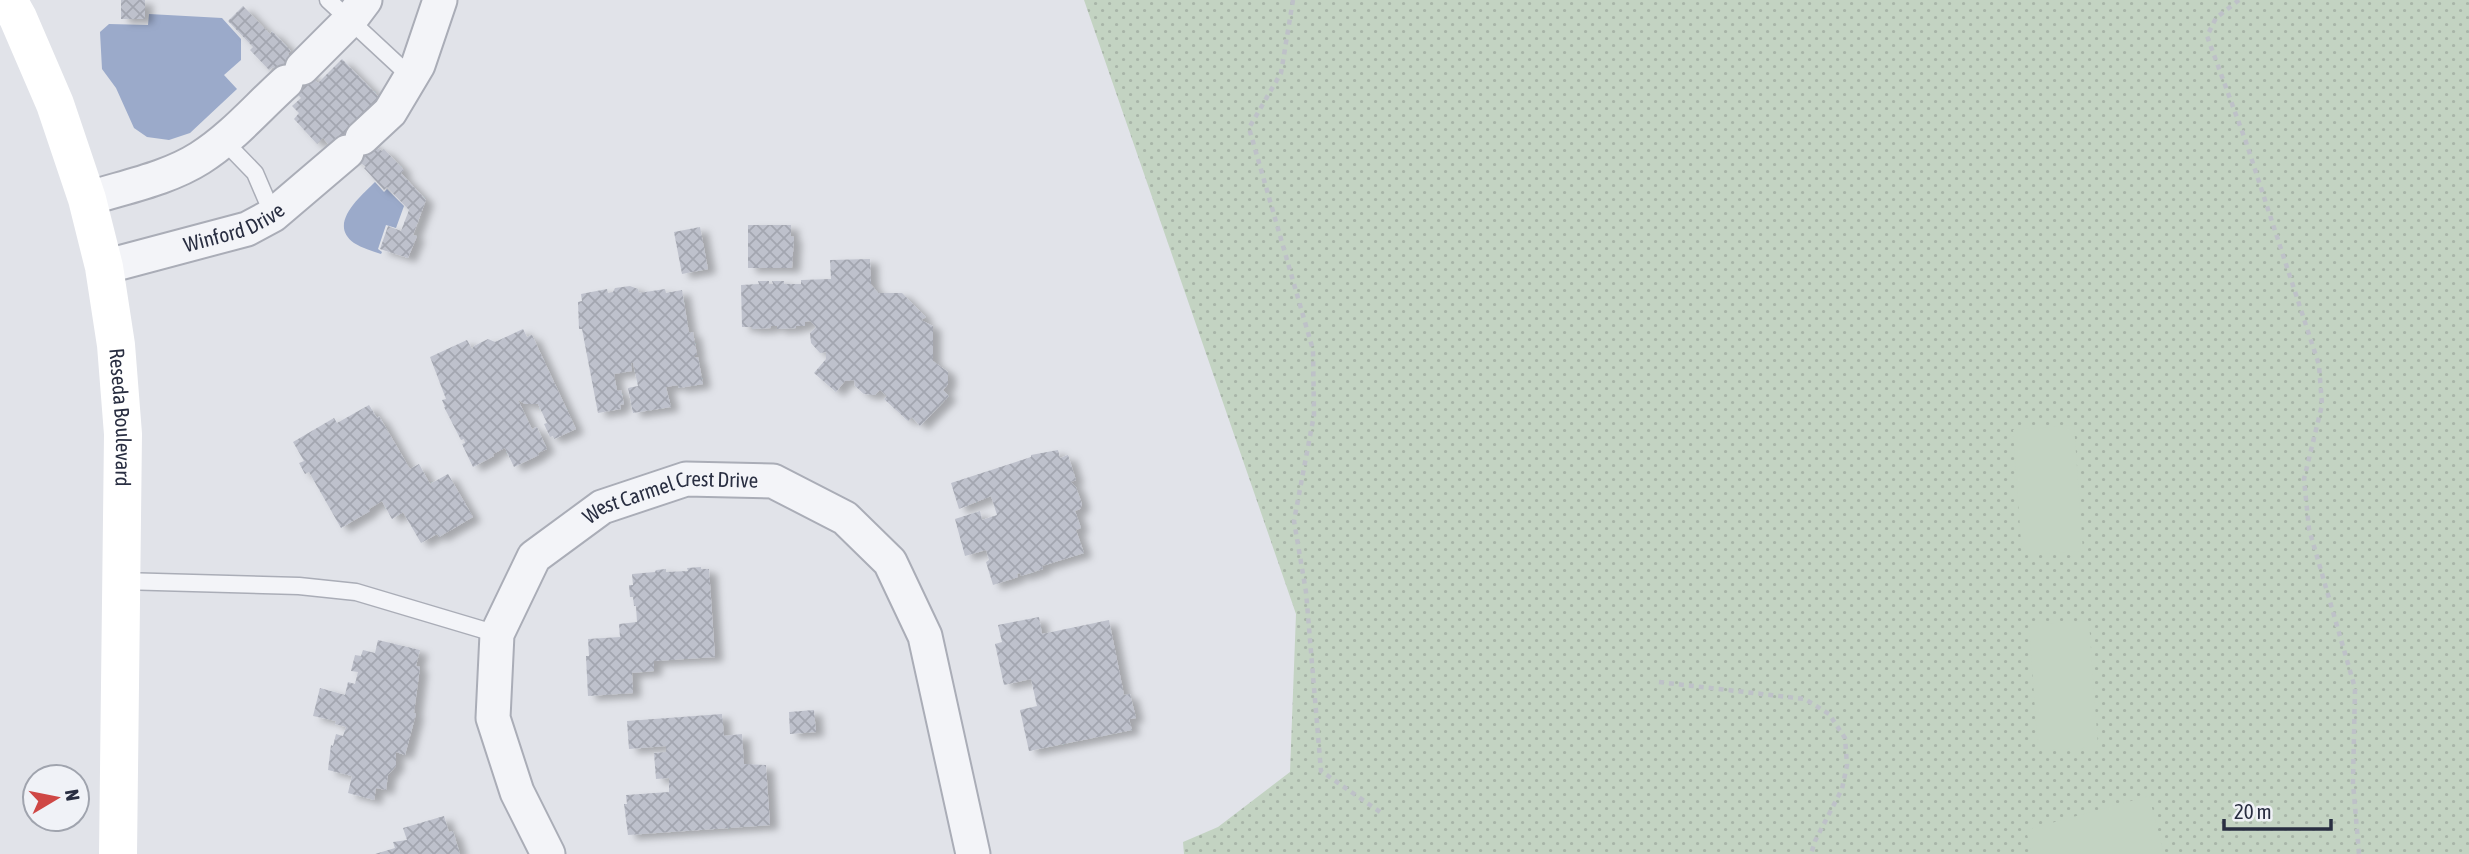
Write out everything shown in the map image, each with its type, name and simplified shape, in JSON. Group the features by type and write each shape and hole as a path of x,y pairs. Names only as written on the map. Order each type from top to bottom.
{"main road":[{"name":"Reseda Boulevard","path":"8,0 55,104 87,199 104,267 116,345 123,434 118,854"}],"street":[{"name":"Winford Drive","path":"104,267 247,229 273,215 390,112 418,65 433,3"},
{"path":"87,199 174,172 224,141 294,75 347,7"},
{"name":"West Carmel Crest Drive","path":"548,854 517,792 493,718 497,634 534,557 602,507 686,479 773,481 845,517 890,562 925,636 973,854"}],"lane":[{"path":"347,7 411,77"},
{"path":"224,141 255,173 273,215"},
{"path":"121,581 299,586 356,592 497,634"}],"path":[{"path":"1293,0 1281,72 1249,128 1313,350 1314,415 1294,521 1306,592 1321,771 1383,814"},
{"path":"2239,0 2216,19 2207,36 2246,142 2319,365 2322,405 2304,479 2309,529 2356,688 2353,783 2359,854"},
{"path":"1659,681 1805,699 1829,714 1845,738 1847,765 1842,789 1811,854"}],"green space":[{"path":"1084,0 2469,0 2469,854 1184,854 1183,842 1218,827 1290,772 1296,614"},
{"path":"2074,425 2083,551 2022,555 2013,430"},
{"path":"2089,621 2098,747 2038,751 2029,625"},
{"path":"2149,796 2164,854 2032,854 2026,830"}],"water":[{"path":"149,14 222,18 241,39 241,60 224,75 237,89 190,133 169,140 147,137 134,128 116,88 102,69 100,32 109,24 148,25"},
{"path":"375,182 384,192 387,189 404,206 396,228 386,225 378,249 381,254 354,243 344,227 345,219 355,202"}],"building":[{"path":"121,0 145,0 145,19 121,19"},
{"path":"243,6 270,34 272,31 291,51 288,54 318,83 342,59 380,98 354,123 362,138 382,151 384,149 404,170 401,173 426,200 408,258 380,249 388,226 401,231 409,210 387,187 384,190 364,168 366,167 347,152 338,136 329,145 323,138 317,144 294,119 299,113 292,106 301,98 273,67 269,70 250,50 253,47 228,21"},
{"path":"748,225 791,225 791,236 794,237 792,268 748,268"},
{"path":"700,227 708,269 682,274 674,232"},
{"path":"870,259 871,284 878,293 902,293 926,317 921,320 933,326 933,361 948,372 948,384 943,390 949,396 920,426 912,417 908,421 884,399 887,396 880,390 875,395 864,394 855,386 854,380 845,381 836,392 814,373 826,359 826,352 820,353 811,343 810,333 816,327 810,321 805,322 805,326 796,328 742,327 741,285 759,284 758,281 769,281 769,284 773,284 772,281 784,281 784,284 801,284 801,280 831,279 830,260"},
{"path":"630,286 638,289 639,293 665,289 666,293 682,290 689,333 693,332 697,355 695,358 698,357 703,384 666,387 671,407 633,413 628,388 638,386 631,363 632,371 614,374 617,391 621,390 624,404 620,405 621,409 598,413 582,329 579,329 578,302 582,301 581,294 607,289 608,293 615,288"},
{"path":"523,329 527,337 532,335 576,429 554,439 553,436 550,437 538,404 525,404 518,400 532,429 537,427 547,449 514,467 505,448 473,467 462,444 465,443 464,439 461,440 444,407 442,400 446,399 430,357 467,340 472,349 488,339 495,342"},
{"path":"369,405 377,418 379,416 410,469 419,464 430,484 448,474 473,517 439,537 437,534 421,543 403,512 392,519 382,501 341,528 309,472 305,474 299,463 304,461 293,442 334,418 337,423"},
{"path":"1058,450 1060,458 1068,455 1076,480 1071,482 1076,487 1082,504 1080,509 1075,511 1081,528 1076,530 1084,553 1042,566 1043,569 1021,576 1020,573 1017,574 1018,577 993,585 986,562 989,560 986,550 965,556 955,519 980,511 982,520 997,515 991,496 959,509 951,483 1031,455"},
{"path":"687,568 709,569 715,657 654,661 654,671 632,673 633,693 588,696 588,639 620,637 619,624 637,622 636,606 633,597 630,597 632,574 666,569 666,572 688,571"},
{"path":"1039,617 1042,634 1109,620 1124,695 1130,694 1136,718 1129,719 1132,730 1029,751 1020,710 1037,706 1031,679 1004,685 995,644 1002,642 998,625"},
{"path":"378,640 420,650 416,666 420,667 416,714 405,755 396,752 396,766 388,775 386,790 376,788 374,800 348,793 352,776 328,770 331,745 333,746 336,734 343,736 346,727 335,724 336,721 313,716 320,688 345,695 348,682 355,684 358,672 351,671 355,655 361,656 363,650 375,653"},
{"path":"814,710 816,732 790,734 789,712"},
{"path":"722,714 724,736 742,734 744,764 766,765 770,825 628,835 624,804 627,804 626,795 669,792 669,778 656,779 654,753 666,752 666,746 629,749 627,721"},
{"path":"444,816 449,832 453,831 460,854 375,854 395,848 393,842 407,840 403,828"}]}
